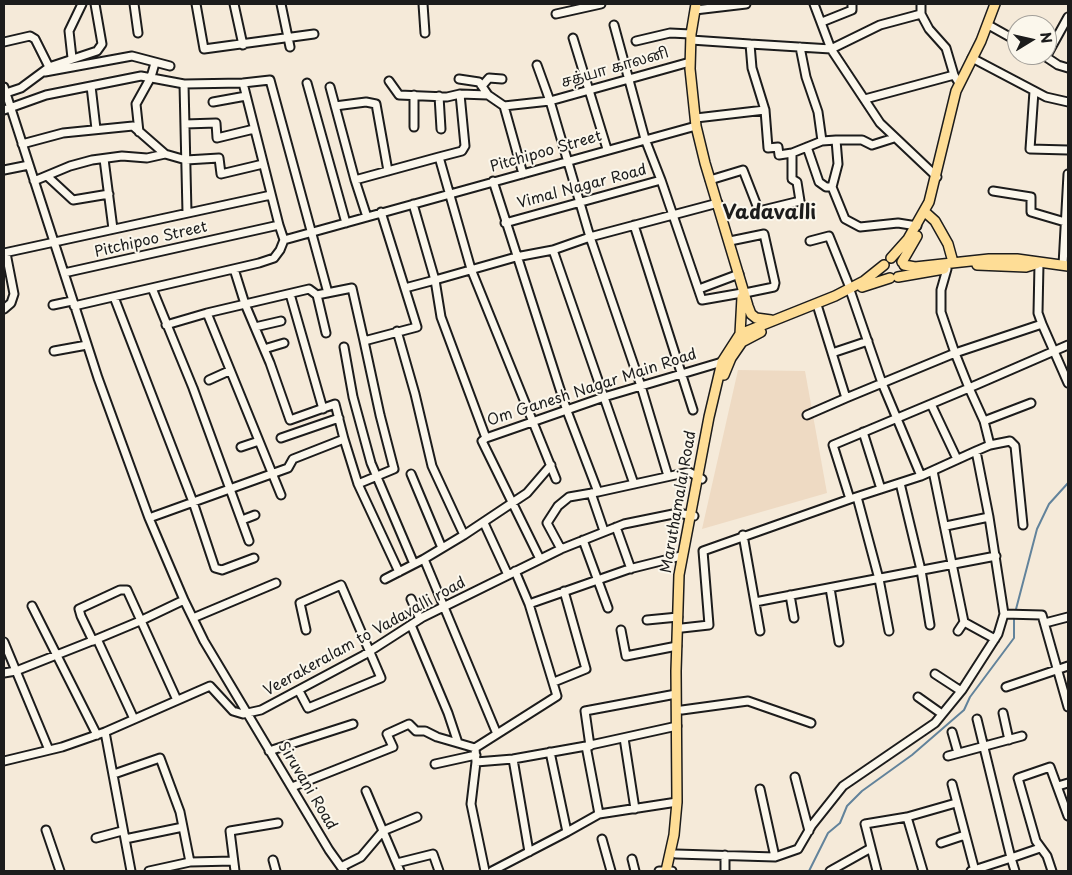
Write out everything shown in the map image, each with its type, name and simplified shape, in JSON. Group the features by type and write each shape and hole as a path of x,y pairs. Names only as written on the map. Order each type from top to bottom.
{"main road":[{"path":"997,4 975,60 957,101 943,169 927,213 903,264 903,273 894,277 885,274 884,265 927,213 937,177 956,79 975,60 992,27 997,4"},
{"path":"696,7 691,37 690,62 696,122 710,180 740,276 743,293 743,336"},
{"path":"927,213 948,244 950,265"},
{"path":"891,258 898,258 903,264 915,267 998,259 1066,265"},
{"name":"Maruthamalai Road","path":"667,871 674,834 677,802 676,694 682,556 725,369 743,336 769,328 818,308 850,291 884,265"},
{"name":"Maruthamalai Road","path":"700,478 722,362 743,336 753,328 866,285 950,265"},
{"path":"743,293 751,314 753,328"},
{"path":"743,304 746,323 753,328 769,328"},
{"path":"751,314 765,320 777,320"},
{"name":"Maruthamalai Road","path":"667,871 676,854 682,811 682,628 684,568 692,516"}],"street":[{"path":"72,58 69,31 82,4"},
{"path":"94,4 102,44 97,51 72,58 47,70 21,88 5,90 7,110 22,144 73,304 149,518 184,600 204,641 248,714"},
{"path":"134,4 138,33"},
{"path":"196,4 204,49 314,34"},
{"path":"234,4 243,45"},
{"path":"281,4 290,47"},
{"path":"422,4 425,33"},
{"path":"556,14 601,4"},
{"path":"696,7 746,4"},
{"path":"814,4 831,49 880,122 894,138 937,177"},
{"path":"822,22 852,10 852,4"},
{"path":"865,99 956,79 946,48 929,29 921,14 921,4"},
{"path":"636,41 670,33 750,44 831,49 880,25 921,14"},
{"path":"1057,35 1068,17"},
{"path":"614,24 645,139 661,180"},
{"path":"992,27 1007,35"},
{"path":"4,42 30,36 35,39 47,70"},
{"path":"573,38 606,149"},
{"path":"750,44 752,68 765,110 768,148 778,146 779,155 822,141 862,140 872,145 894,138"},
{"path":"800,47 806,77 818,112 822,141"},
{"path":"47,70 132,56 170,66"},
{"path":"975,60 1046,97 1068,102"},
{"name":"சத்யா காலனி","path":"668,476 641,386 590,237 550,101 690,62"},
{"path":"139,132 136,104 151,77 155,63"},
{"path":"504,106 550,101 537,65"},
{"path":"7,110 46,95 141,76 184,84 243,83 270,80 328,294"},
{"path":"482,86 489,78 502,79"},
{"path":"459,79 479,82 488,95 504,106 523,174"},
{"path":"389,81 399,96 488,95"},
{"path":"53,305 73,304 114,297 274,258 284,240 243,83"},
{"path":"307,83 346,223"},
{"path":"184,84 187,213"},
{"path":"91,86 96,129"},
{"path":"330,87 366,217"},
{"path":"1034,91 1030,149 1068,150"},
{"path":"355,180 462,151 465,146 460,94"},
{"path":"414,95 414,127"},
{"path":"213,102 246,96"},
{"path":"439,96 441,129"},
{"path":"335,106 366,102 376,104 388,171"},
{"name":"Pitchipoo Street","path":"284,240 492,181 523,174 645,139 696,122 765,110"},
{"path":"185,124 216,123 217,138 254,129"},
{"path":"22,144 63,133 133,126 165,154 186,160 219,158 221,174 263,164"},
{"path":"836,140 838,164 832,187 840,211 852,224 860,227 898,223 917,226"},
{"path":"807,147 818,182 826,187 832,187"},
{"path":"710,180 743,170 759,211 800,201 797,182 792,179 792,152"},
{"path":"34,181 70,166 104,158 122,156 147,158 165,154"},
{"path":"439,157 471,269 505,358 534,422 556,480"},
{"path":"104,158 113,230"},
{"path":"4,170 29,165"},
{"path":"1066,265 1065,222 1068,174"},
{"path":"47,176 73,200 108,194"},
{"name":"Vimal Nagar Road","path":"505,223 661,180 699,289"},
{"path":"492,181 594,493 604,531"},
{"path":"993,191 1031,197 1031,212 1065,222"},
{"path":"4,309 11,303 14,294 5,253 52,241 113,230 271,195"},
{"path":"405,288 516,257 554,250 590,237 718,203"},
{"name":"Om Ganesh Nagar Main Road","path":"413,204 435,280 441,317 486,438 604,397 722,362"},
{"path":"364,341 416,326 380,212"},
{"name":"Pitchipoo Street","path":"64,273 279,225"},
{"path":"634,225 693,410"},
{"path":"730,241 764,234 775,283 774,287 702,300 699,289 740,276"},
{"path":"810,241 829,236 882,383 921,476"},
{"path":"554,250 634,484"},
{"path":"1039,264 1038,314 1068,383"},
{"path":"950,265 941,290 941,312 955,354 984,421 990,445"},
{"path":"234,269 245,304 290,420 336,404 344,439 358,484 399,572"},
{"path":"152,288 193,388 249,541"},
{"path":"317,296 352,288 394,469 358,484"},
{"path":"166,325 207,313 309,289 317,296 326,333"},
{"path":"290,294 323,409"},
{"path":"114,297 193,502 215,568 222,570 254,558"},
{"path":"818,308 846,398"},
{"path":"207,313 281,495"},
{"path":"255,327 281,321"},
{"path":"807,415 955,354 1042,324"},
{"path":"397,331 416,394 432,466 464,535"},
{"path":"832,354 868,341"},
{"path":"264,349 284,343"},
{"path":"54,351 87,345"},
{"path":"889,631 879,579 853,498 833,445 1068,345"},
{"path":"344,346 353,397 376,475 414,564"},
{"path":"209,380 229,371"},
{"path":"984,421 1031,403"},
{"path":"931,404 956,459"},
{"path":"281,438 339,418"},
{"path":"863,432 881,489"},
{"path":"486,438 482,440 540,559"},
{"path":"149,518 288,468 293,460 344,439"},
{"path":"241,447 259,441"},
{"path":"682,628 709,625 702,551 743,535 921,476 990,445 1010,441 1015,446 1023,525"},
{"path":"676,854 775,857 798,849 809,831 844,786 904,746 935,722 961,691 996,639 1004,614 996,556 976,451"},
{"path":"385,579 424,560 527,494 551,465"},
{"path":"933,471 946,526 964,622 958,632"},
{"path":"561,549 548,523 558,506 570,497 689,472 700,478"},
{"path":"411,474 442,548"},
{"path":"900,483 921,570 930,625"},
{"name":"Veerakeralam to Vadavalli road","path":"248,714 299,691 371,651 420,619 561,549 616,526 678,513 692,516"},
{"path":"242,520 254,515"},
{"path":"946,526 989,517"},
{"path":"484,523 508,575"},
{"path":"616,526 631,569"},
{"path":"743,535 760,630"},
{"path":"583,540 608,608"},
{"path":"530,604 631,569 682,556"},
{"path":"755,602 996,556"},
{"path":"424,560 445,606 497,734"},
{"path":"484,871 471,804 476,755 497,734 558,696 530,604 515,572"},
{"path":"193,618 276,583"},
{"path":"299,691 308,708 381,678 341,585 300,603 306,630"},
{"path":"830,588 839,642"},
{"path":"134,719 79,609 120,590 127,590 177,700"},
{"path":"554,682 586,669 564,591"},
{"path":"790,595 794,618"},
{"path":"4,673 16,671 56,656 140,622 184,600"},
{"path":"411,600 420,619"},
{"path":"32,606 56,656 101,734 114,774 122,831 131,870 121,871"},
{"path":"1004,614 1042,615 1068,707"},
{"path":"1045,623 1068,617"},
{"path":"646,620 678,618"},
{"path":"964,622 996,639"},
{"path":"411,625 458,743"},
{"path":"621,630 626,656 677,646"},
{"path":"4,642 49,750"},
{"path":"1006,687 1068,666"},
{"path":"935,674 961,691"},
{"path":"4,761 101,734 210,686 233,711 248,714"},
{"path":"598,814 585,711 676,694"},
{"path":"918,697 942,714"},
{"path":"682,710 748,701 811,723"},
{"path":"1003,713 1009,740"},
{"name":"Siruvani Road","path":"248,714 343,869"},
{"path":"977,719 1015,871"},
{"path":"269,751 353,724"},
{"path":"292,787 393,747 387,734 409,724 416,731 425,731 458,743 476,755"},
{"path":"435,764 476,755 513,758 588,746 677,726"},
{"path":"952,732 958,753"},
{"path":"948,756 1022,736"},
{"path":"624,738 635,809"},
{"path":"550,752 567,832"},
{"path":"114,774 160,758 180,812 190,862"},
{"path":"513,758 529,852"},
{"path":"1052,871 1047,856 1036,841 1018,778 1050,767 1068,816"},
{"path":"795,777 809,831"},
{"path":"1058,786 1068,783"},
{"path":"952,784 974,871 1040,848"},
{"path":"760,789 775,857"},
{"path":"366,791 400,871"},
{"path":"492,871 598,814 677,802"},
{"path":"877,871 865,824 907,817 956,803"},
{"path":"343,869 361,857 383,831 417,817"},
{"path":"907,817 923,871"},
{"path":"235,871 230,831 278,823"},
{"path":"125,839 183,827"},
{"path":"46,830 60,871"},
{"path":"96,838 122,831"},
{"path":"941,843 965,835"},
{"path":"602,839 611,871"},
{"path":"830,871 871,848"},
{"path":"397,864 433,854 439,871"},
{"path":"725,855 725,871"},
{"path":"632,859 634,871"},
{"path":"273,860 276,871"},
{"path":"149,871 190,862 233,861"}],"shaded area":[{"path":"738,370 805,371 827,493 702,529"}],"waterway":[{"path":"1015,613 1037,529 1049,504 1068,483"},
{"path":"809,871 828,833 840,823 847,806 862,791 912,755 964,710 970,697 1014,638 1014,617"}],"district":[{"name":"Vadavalli","path":"769,213"}]}
